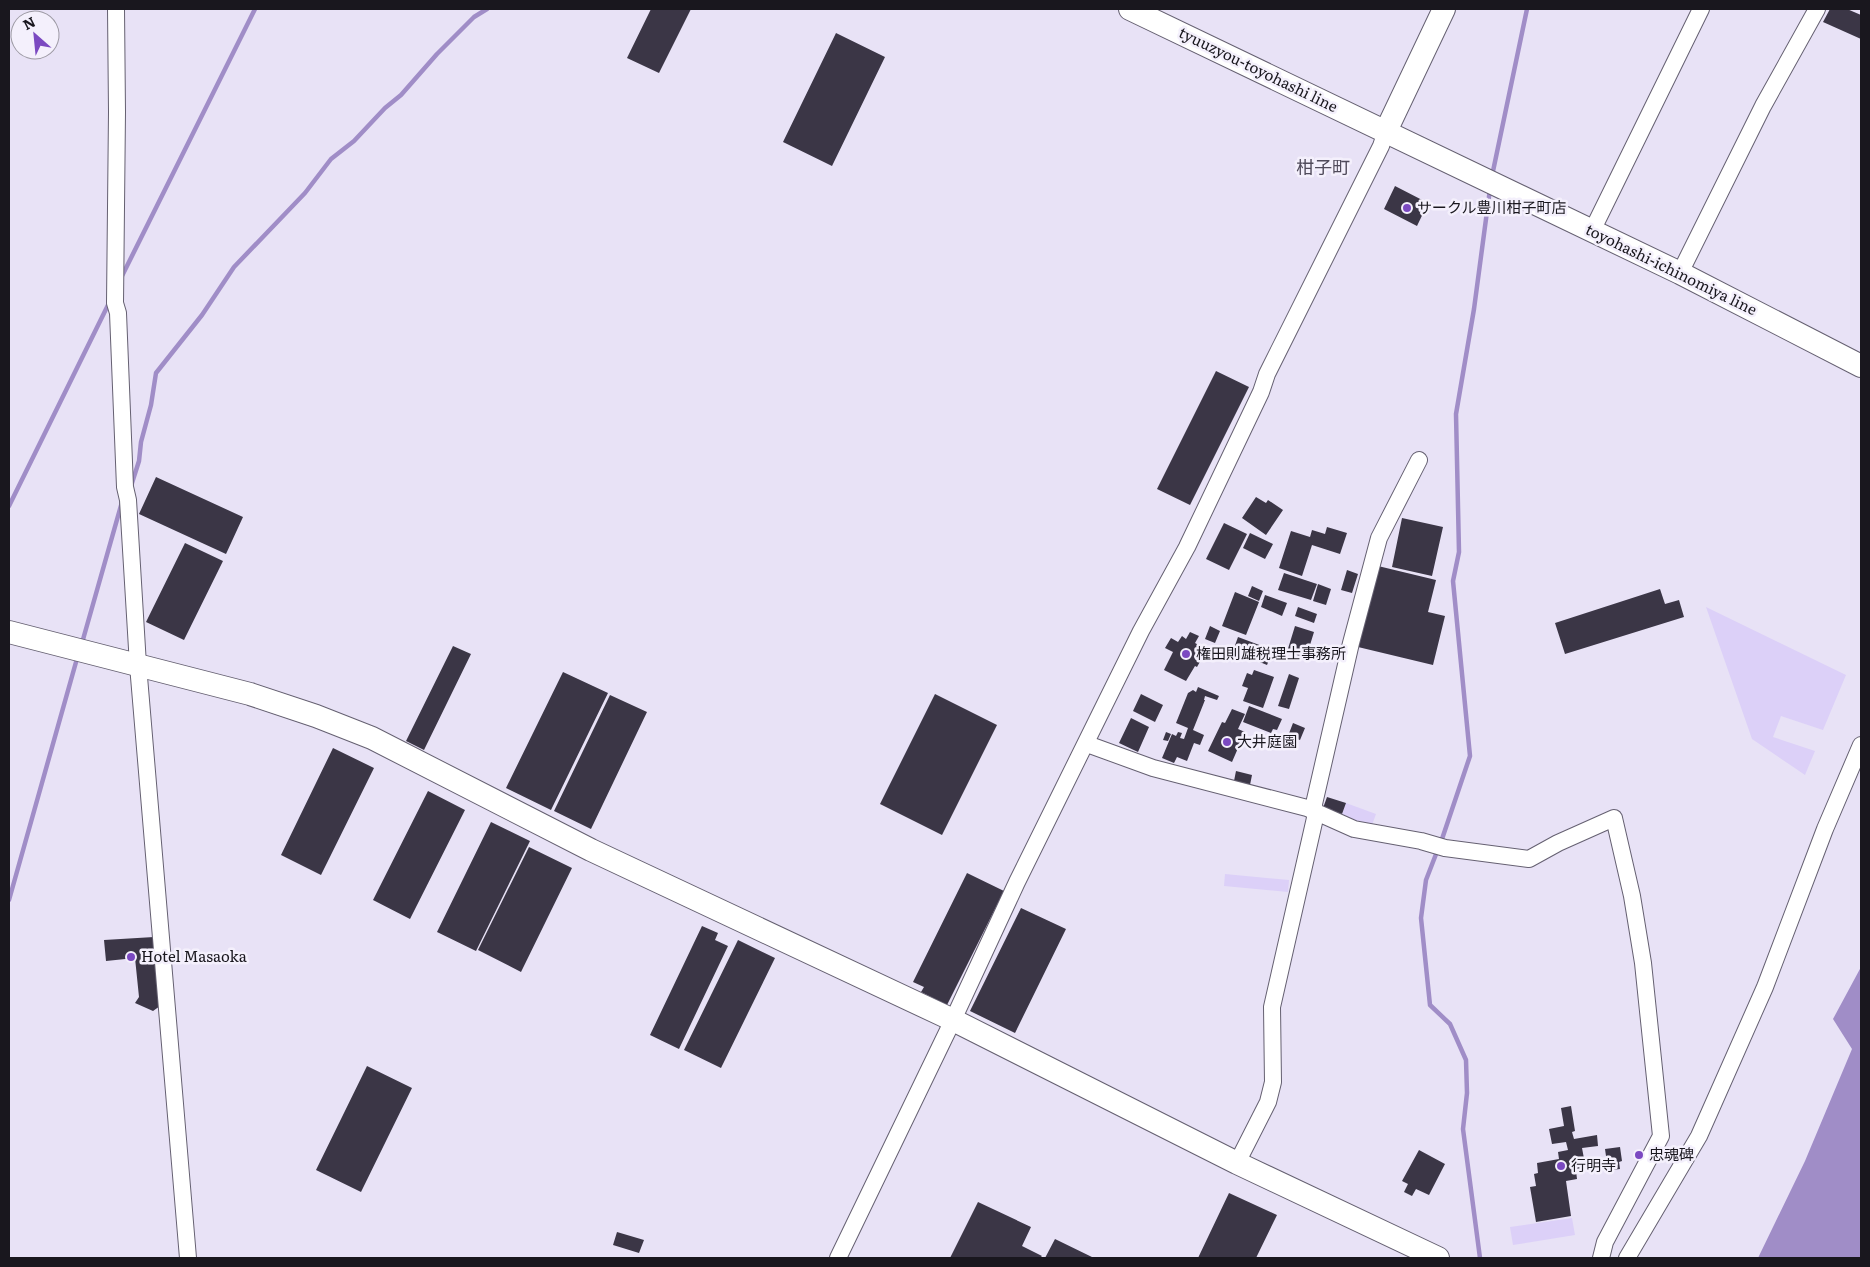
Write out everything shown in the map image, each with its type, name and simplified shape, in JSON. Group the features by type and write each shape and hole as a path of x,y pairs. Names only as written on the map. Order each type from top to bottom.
{"street":[{"path":"116,9 117,112 114,303 118,313 138,665 188,1258"},
{"name":"tyuuzyou-toyohashi line","path":"1130,9 1386,131"},
{"path":"838,1258 953,1020 1017,882 1142,631 1187,547 1261,392 1267,374 1381,146 1386,131 1444,9"},
{"path":"1592,231 1701,9"},
{"path":"1680,273 1763,106 1818,9"},
{"name":"toyohashi-ichinomiya line","path":"1386,131 1401,140 1680,273 1861,366"},
{"path":"1237,1162 1268,1102 1273,1082 1272,1007 1315,818 1314,804 1351,643 1379,538 1419,460"},
{"path":"9,632 250,694 316,716 372,738 591,850 953,1020 1237,1162 1438,1258"},
{"path":"1087,744 1153,768 1315,811 1354,829 1439,846 1529,859 1558,843 1614,818 1632,896 1643,963 1661,1136 1605,1242 1601,1258"},
{"path":"1628,1258 1699,1136 1765,987 1825,829 1861,745"}],"shaded area":[{"path":"1706,607 1846,675 1823,730 1781,716 1773,737 1815,751 1805,775 1752,739"},
{"path":"1346,803 1376,814 1372,825 1356,822 1342,814"},
{"path":"1225,874 1289,880 1288,892 1224,886"},
{"path":"1861,967 1861,1258 1758,1258 1805,1161 1852,1049 1833,1019"},
{"path":"1572,1218 1575,1235 1513,1245 1510,1227"}],"building":[{"path":"651,9 691,9 659,73 627,58"},
{"path":"1830,9 1847,9 1861,15 1861,39 1823,22"},
{"path":"836,33 885,57 832,166 783,142"},
{"path":"1395,186 1428,203 1417,226 1384,209"},
{"path":"1216,371 1249,387 1190,505 1157,489"},
{"path":"156,477 243,517 226,554 139,514"},
{"path":"1256,497 1266,503 1268,500 1283,510 1266,535 1242,518"},
{"path":"1402,518 1443,527 1432,576 1392,567"},
{"path":"1224,523 1247,534 1229,570 1206,559"},
{"path":"1327,527 1347,533 1340,554 1312,545 1302,576 1279,568 1291,531 1310,537 1312,530 1325,534"},
{"path":"1250,533 1273,544 1265,559 1243,548"},
{"path":"185,543 223,561 184,640 146,622"},
{"path":"1378,566 1436,580 1428,612 1445,616 1433,665 1358,647"},
{"path":"1347,570 1358,574 1352,593 1341,590"},
{"path":"1284,573 1317,584 1311,600 1278,590"},
{"path":"1318,584 1331,589 1326,605 1313,601"},
{"path":"1252,586 1263,591 1259,601 1248,596"},
{"path":"1660,589 1665,604 1679,600 1684,617 1565,654 1555,623"},
{"path":"1235,592 1259,602 1246,635 1222,626"},
{"path":"1265,595 1287,603 1282,616 1261,607"},
{"path":"1298,607 1317,614 1314,623 1295,616"},
{"path":"1210,626 1220,631 1215,643 1205,639"},
{"path":"1295,626 1314,632 1306,658 1287,652"},
{"name":"権田則雄税理士事務所","path":"1190,632 1199,636 1195,643 1204,648 1200,657 1202,658 1186,681 1164,670 1173,652 1165,648 1171,638 1178,642 1182,636 1186,639"},
{"path":"1238,637 1273,650 1267,665 1233,651"},
{"path":"453,646 471,654 424,750 406,741"},
{"path":"1254,670 1274,677 1263,708 1243,701 1248,688 1242,686 1247,673 1252,675"},
{"path":"563,672 608,693 551,810 506,788"},
{"path":"1289,674 1299,678 1289,709 1278,706"},
{"path":"1198,687 1219,696 1217,700 1205,696 1193,730 1204,735 1200,745 1194,743 1187,761 1177,757 1174,763 1162,758 1172,734 1176,736 1178,732 1182,733 1180,738 1184,739 1188,728 1176,723 1188,693 1193,690 1196,692"},
{"path":"935,694 997,725 942,835 880,804"},
{"path":"1141,694 1163,705 1155,722 1133,711"},
{"path":"610,695 647,712 591,829 554,811"},
{"path":"1249,706 1282,719 1277,730 1273,729 1271,733 1243,722"},
{"name":"大井庭園","path":"1232,709 1245,714 1238,729 1245,732 1232,762 1208,751 1222,722 1225,723"},
{"path":"1131,718 1149,727 1138,752 1119,743"},
{"path":"1293,723 1305,728 1300,740 1288,736"},
{"path":"1166,732 1171,734 1168,741 1163,740"},
{"path":"333,748 374,768 321,875 281,855"},
{"path":"1236,771 1252,775 1250,785 1234,781"},
{"path":"428,791 465,810 410,919 373,900"},
{"path":"1327,797 1346,803 1342,814 1323,808"},
{"path":"491,822 530,841 476,951 437,932"},
{"path":"529,847 572,868 521,972 478,950"},
{"path":"967,873 1004,891 947,1005 921,992 924,987 913,982"},
{"path":"1021,908 1066,929 1015,1033 970,1011"},
{"path":"702,926 718,933 715,940 728,946 679,1049 650,1035"},
{"path":"154,937 160,1006 153,1011 135,1003 139,997 135,958 106,961 104,940"},
{"path":"738,940 775,958 721,1068 684,1050"},
{"path":"367,1066 412,1088 361,1192 316,1170"},
{"name":"行明寺","path":"1571,1106 1575,1131 1572,1132 1574,1139 1597,1135 1598,1146 1582,1148 1586,1169 1576,1171 1577,1179 1566,1181 1571,1216 1536,1222 1530,1187 1536,1186 1534,1174 1538,1173 1537,1163 1559,1159 1558,1152 1568,1150 1566,1142 1552,1144 1549,1129 1564,1126 1561,1108"},
{"path":"1620,1147 1622,1161 1619,1162 1620,1169 1612,1170 1610,1163 1607,1163 1605,1149"},
{"path":"1419,1150 1445,1164 1429,1195 1416,1189 1412,1196 1404,1192 1408,1184 1402,1181"},
{"path":"1229,1193 1277,1215 1256,1258 1198,1258"},
{"path":"978,1202 1031,1227 1022,1246 1042,1256 1040,1258 950,1258"},
{"path":"617,1232 644,1240 639,1253 613,1245"},
{"path":"1055,1239 1094,1258 1045,1258"}],"waterway":[{"path":"121,278 255,9"},
{"path":"131,486 139,461 141,442 151,405 156,373 202,315 234,267 305,193 331,159 354,141 385,108 401,95 437,54 474,17 487,9"},
{"path":"1492,176 1527,9"},
{"path":"1441,842 1470,756 1453,581 1459,552 1456,414 1474,309 1490,189"},
{"path":"9,506 110,301"},
{"path":"82,643 122,502"},
{"path":"9,900 78,655"},
{"path":"1438,849 1426,880 1421,918 1430,1005 1450,1024 1466,1060 1467,1093 1463,1129 1480,1258"}],"place":[{"name":"サークル豊川柑子町店","path":"1407,208"},
{"name":"権田則雄税理士事務所","path":"1186,654"},
{"name":"大井庭園","path":"1227,742"},
{"name":"Hotel Masaoka","path":"131,957"},
{"name":"忠魂碑","path":"1639,1155"},
{"name":"行明寺","path":"1561,1166"}],"district":[{"name":"柑子町","path":"1323,168"}]}
